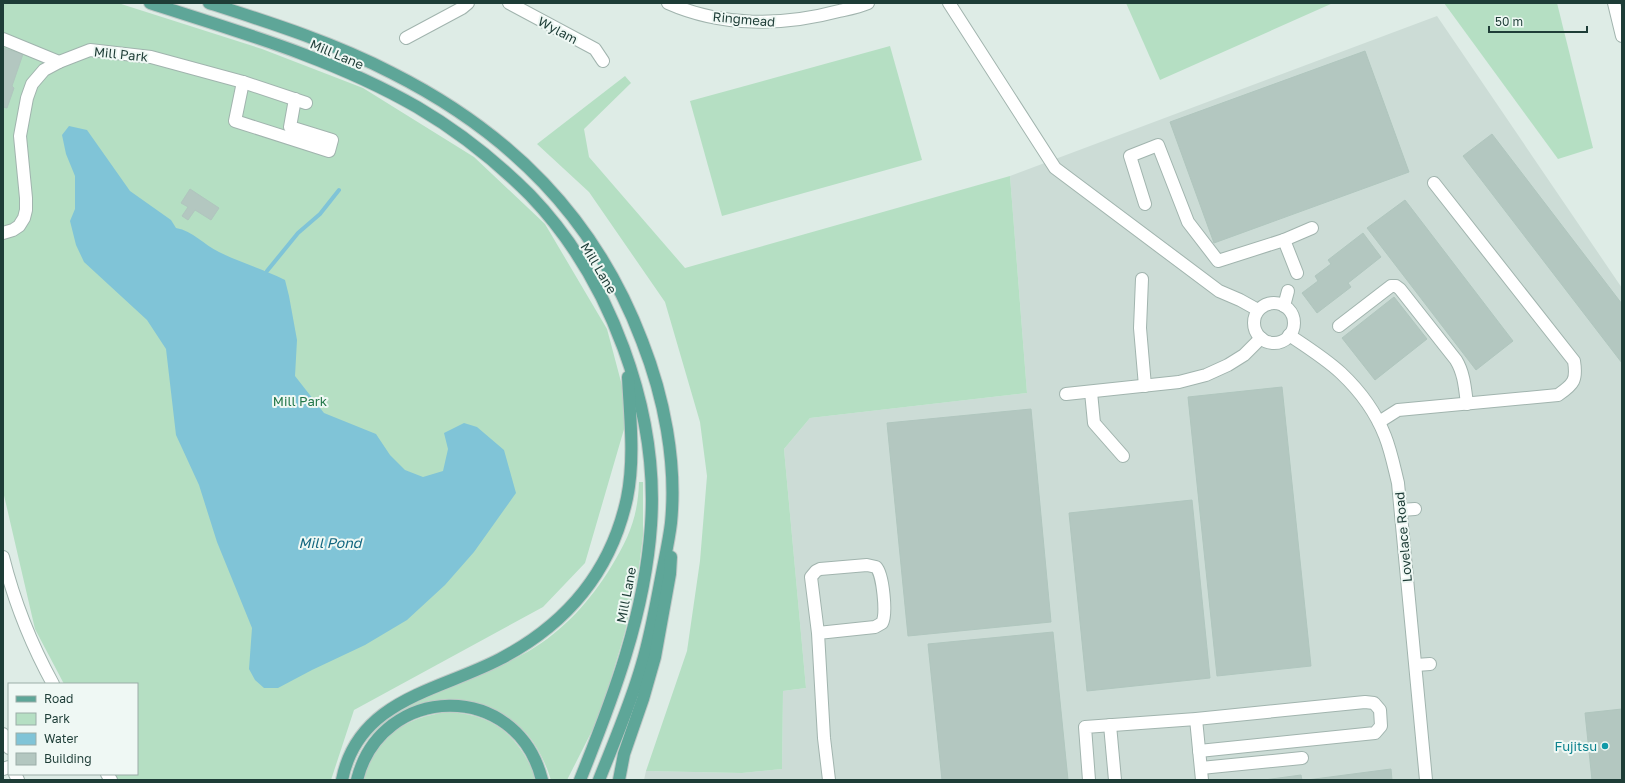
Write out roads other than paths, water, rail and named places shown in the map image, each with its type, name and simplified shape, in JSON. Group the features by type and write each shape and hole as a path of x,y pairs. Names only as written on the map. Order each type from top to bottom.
{"main road":[{"name":"Mill Lane","path":"150,3 300,53 356,77 416,107 483,153 530,196 562,234 589,276 602,300 626,353 641,407 648,454 651,499 649,545 632,637 609,707 580,780"},
{"name":"Mill Lane","path":"209,3 310,38 390,72 419,87 474,121 499,140 539,177 554,194 581,228 600,256 625,301 648,356 659,388 665,414 671,466 671,524 650,636 642,666 599,780"},
{"path":"342,780 350,756 356,744 369,726 379,718 406,699 485,667 516,650 559,618 583,594 594,580 606,559 623,515 630,480 631,428 626,353"},
{"path":"619,780 624,754 643,700 654,657 670,574 671,524"},
{"path":"357,780 361,766 368,753 391,726 419,711 433,707 455,705 467,706 486,712 508,724 529,747 542,780"}],"street":[{"path":"406,38 462,8 468,3"},
{"name":"Wylam","path":"509,3 595,49 603,61"},
{"name":"Ringmead","path":"668,3 685,11 714,17 765,23 793,21 826,15 868,3"},
{"path":"949,3 1055,168 1219,291 1258,310"},
{"path":"1614,3 1622,36"},
{"path":"3,40 59,62"},
{"name":"Mill Park","path":"3,233 13,230 19,226 24,218 26,210 20,136 27,98 32,84 44,70 59,62 90,50 110,51 151,57 243,82 300,101 290,127 332,140 329,151 235,121 243,82"},
{"path":"1145,204 1130,156 1158,144 1188,222 1218,261 1284,240 1312,228"},
{"path":"1379,422 1398,410 1558,395 1569,388 1576,374 1574,361 1434,183"},
{"path":"1284,240 1297,272"},
{"path":"1142,279 1140,328 1145,386"},
{"path":"1339,326 1391,286 1396,286 1400,289 1456,360 1460,367 1464,383 1467,404"},
{"path":"1284,306 1288,291"},
{"path":"1267,304 1278,304 1284,306 1291,314 1293,319 1292,331 1279,342 1266,341 1261,338 1257,334 1254,325 1254,320 1258,310 1267,304"},
{"name":"Lovelace Road","path":"1289,335 1341,373 1362,397 1379,422 1385,436 1398,483 1426,780"},
{"path":"1066,394 1179,382 1206,375 1228,365 1244,355 1261,338"},
{"path":"1091,392 1094,423 1123,456"},
{"path":"1401,510 1415,509"},
{"path":"3,557 16,601 28,634 52,683"},
{"path":"818,633 875,627 882,623 884,616 881,574 876,566 868,565 820,569 812,574 811,581 818,633 824,738 829,780"},
{"path":"1416,665 1430,664"},
{"path":"1089,780 1085,727 1196,719 1365,702 1374,703 1380,710 1381,726 1375,733 1199,751"},
{"path":"1196,719 1202,774 1302,758"},
{"path":"1110,725 1115,780"},
{"path":"3,734 8,746"}],"water":[{"name":"Mill Pond","path":"69,126 87,130 130,191 171,220 176,228 188,232 219,252 285,280 297,340 295,376 324,413 376,434 390,455 405,470 423,477 443,471 448,449 444,433 464,423 477,427 504,450 516,493 474,552 445,585 407,620 365,645 278,688 264,688 255,680 249,669 252,628 217,542 199,485 176,435 166,349 147,320 84,262 76,245 70,221 75,209 75,176 66,154 62,135"}],"waterway":[{"path":"267,271 298,233 320,214 339,190"}],"place":[{"name":"Fujitsu","path":"1605,746"}]}
